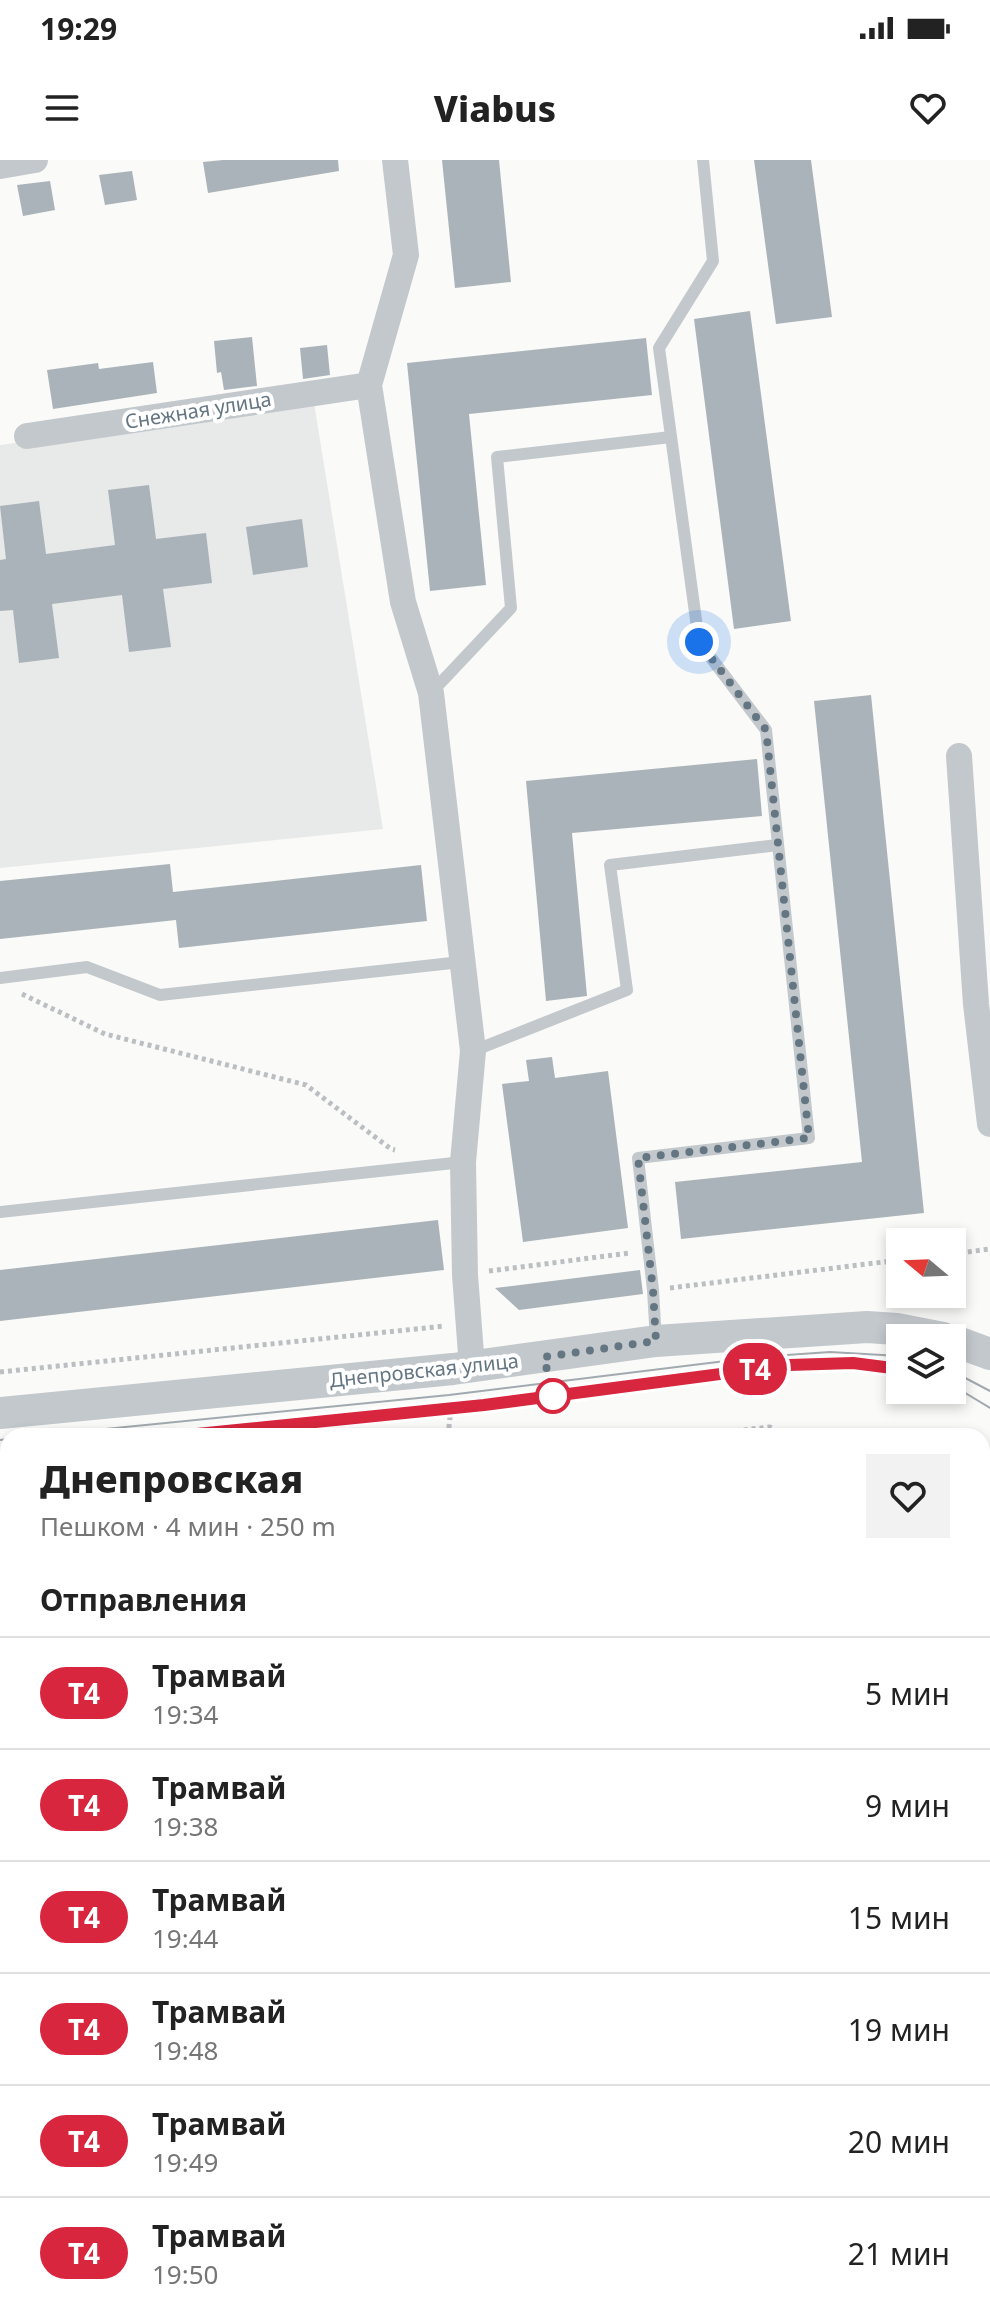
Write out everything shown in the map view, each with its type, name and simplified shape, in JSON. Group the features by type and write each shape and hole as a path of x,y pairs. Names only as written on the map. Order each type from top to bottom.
{"street":[{"path":"0,166 35,160"},
{"path":"395,160 406,255 369,385 403,602 431,693 473,1051 463,1162 468,1324 462,1368"},
{"name":"Снежная улица","path":"27,436 369,385"},
{"path":"959,756 983,1003 990,1124"},
{"name":"Днепровская улица","path":"0,1413 462,1368 656,1341 886,1328"},
{"path":"966,1345 990,1354"}],"lane":[{"path":"656,1341 638,1158 809,1138 766,730 699,642 659,348 713,261 703,160"},
{"path":"431,693 511,608 497,457 671,437"},
{"path":"473,1051 627,990 610,865 778,845"},
{"path":"0,978 87,967 160,995 461,962"},
{"path":"0,1212 463,1162"}],"path":[{"path":"13,990 105,1034 306,1085 391,1149 406,1152"},
{"path":"966,1252 990,1249"},
{"path":"465,1275 648,1251"},
{"path":"653,1290 886,1262"},
{"path":"0,1372 468,1324"},
{"path":"449,1428 449,1395 462,1368"},
{"path":"761,1428 770,1427"}],"shaded area":[{"path":"314,403 383,829 0,868 0,445"}],"building":[{"path":"338,160 339,171 208,193 203,162"},
{"path":"442,160 499,160 511,282 455,288"},
{"path":"754,160 811,160 832,317 776,324"},
{"path":"132,171 137,200 105,205 99,175"},
{"path":"50,181 55,210 23,216 17,185"},
{"path":"750,311 791,621 734,629 694,319"},
{"path":"252,337 257,386 224,390 221,372 217,373 214,341"},
{"path":"646,338 652,395 469,414 486,585 430,591 407,363"},
{"path":"327,345 330,375 303,379 300,348"},
{"path":"153,362 157,393 53,409 47,370 98,363 99,369"},
{"path":"149,485 156,539 206,533 212,583 163,589 171,647 129,652 122,595 52,604 59,658 19,663 13,610 0,611 0,560 6,559 0,506 39,501 46,554 115,545 108,490"},
{"path":"302,519 308,567 253,575 246,527"},
{"path":"871,695 924,1213 681,1239 675,1182 862,1162 814,701"},
{"path":"757,759 762,816 572,833 587,996 546,1001 526,781"},
{"path":"170,864 173,892 421,865 427,921 179,948 176,920 0,939 0,881"},
{"path":"552,1057 555,1078 608,1071 628,1228 523,1242 502,1084 529,1081 526,1060"},
{"path":"438,1220 444,1270 0,1321 0,1270"},
{"path":"640,1270 643,1294 519,1310 495,1288"}],"tram line":[{"path":"116,1428 449,1395 758,1357 830,1352 886,1355"},
{"name":"T4","path":"256,1428 484,1405 789,1365 853,1363 886,1367"},
{"path":"256,1428 484,1405 746,1370"},
{"path":"966,1378 990,1391"},
{"path":"966,1393 990,1408"}],"route":[{"path":"553,1396 544,1357 656,1341 638,1158 809,1138 766,730 699,642"}]}
